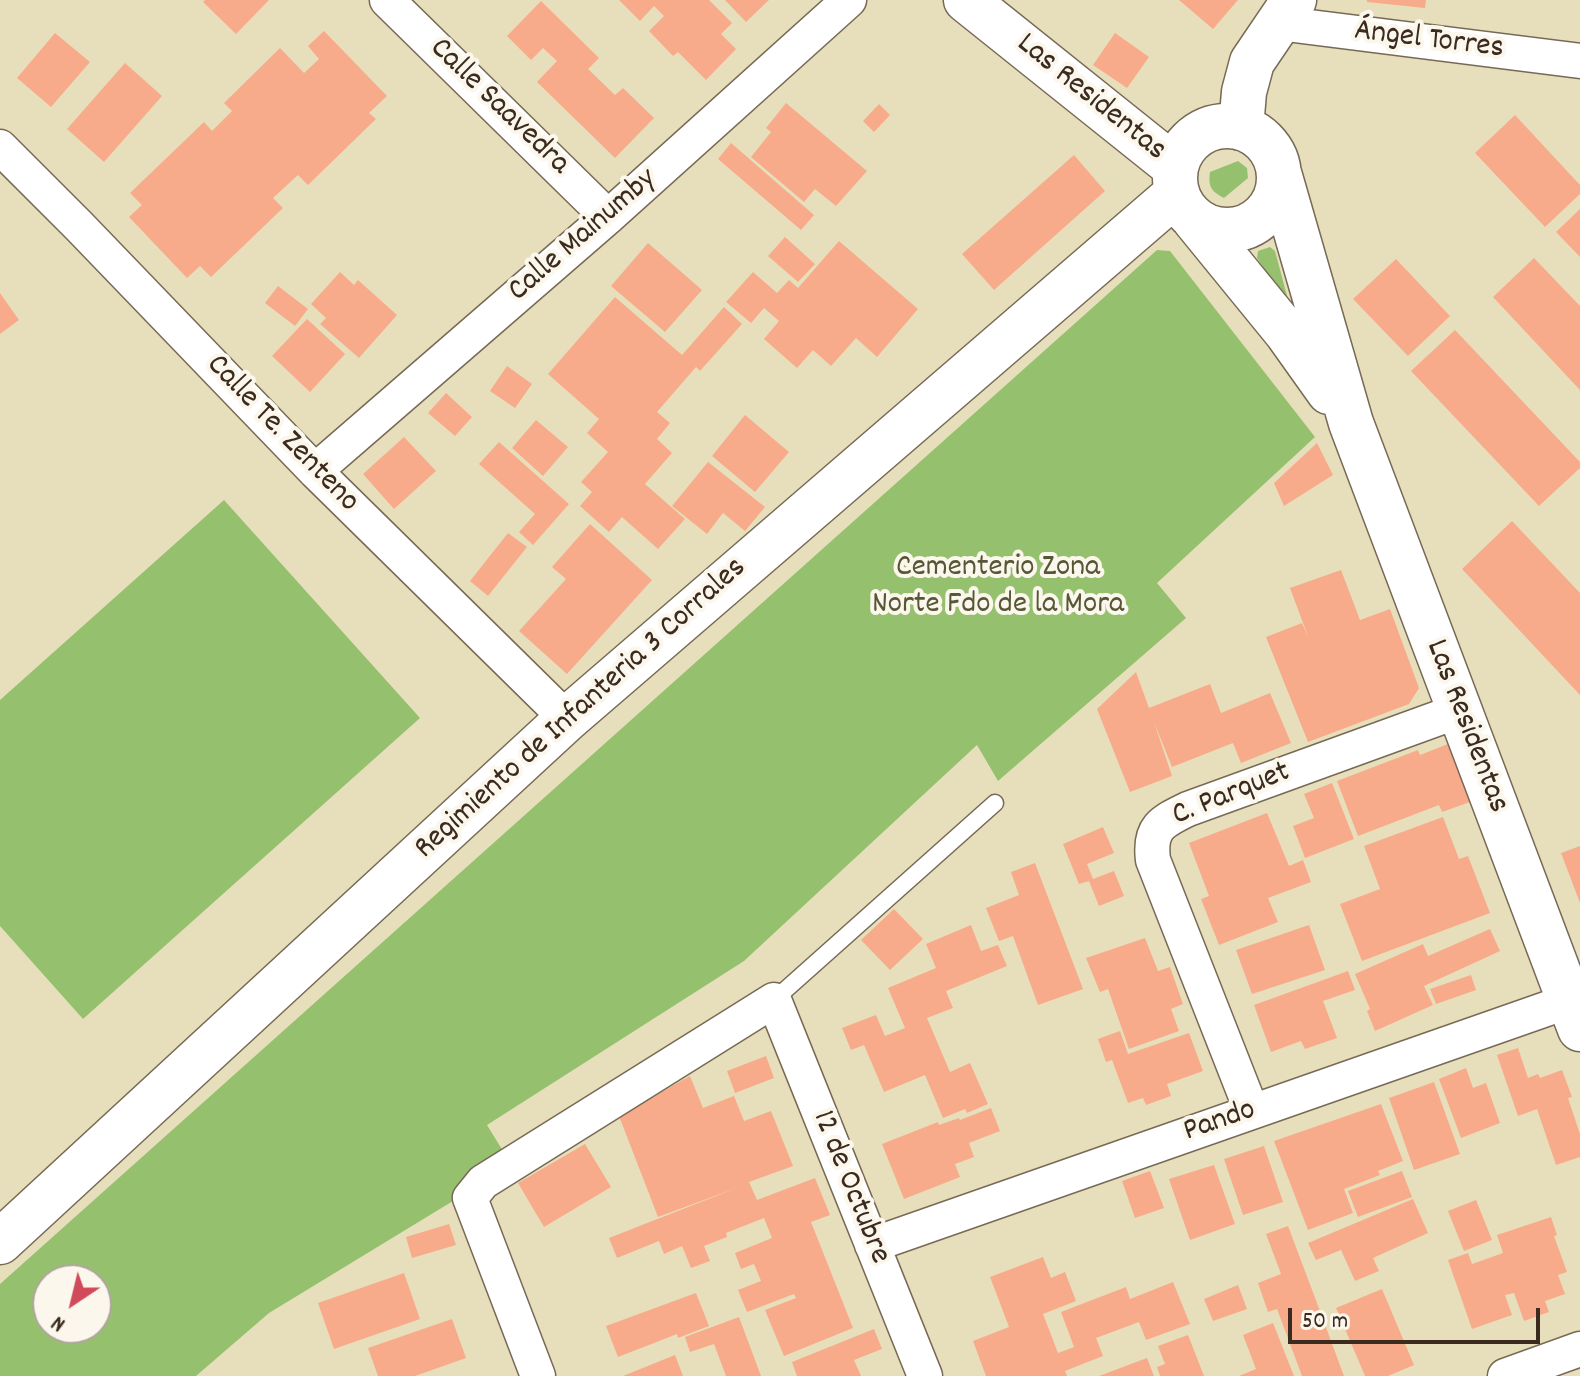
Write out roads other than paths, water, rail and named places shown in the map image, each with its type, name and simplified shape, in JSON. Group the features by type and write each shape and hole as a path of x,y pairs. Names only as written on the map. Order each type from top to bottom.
{"main road":[{"name":"Las Residentas","path":"966,0 1182,193 1351,423"},
{"path":"1241,128 1244,92 1252,62 1286,12"},
{"path":"1224,126 1241,128 1267,144 1279,173 1278,190 1272,207 1252,224 1227,230 1210,227 1182,193 1182,151 1207,130 1224,126"},
{"name":"Las Residentas","path":"1279,173 1351,423 1574,1015"},
{"name":"Regimiento de Infanteria 3 Corrales","path":"0,1242 567,719 1182,193"}],"street":[{"name":"Calle Saavedra","path":"387,0 608,217"},
{"name":"Calle Mainumby","path":"315,471 608,217 849,0"},
{"name":"Ángel Torres","path":"1286,12 1580,61"},
{"name":"Calle Te. Zenteno","path":"0,147 315,471 567,719"},
{"name":"C. Parquet","path":"1252,1112 1153,860 1151,843 1154,833 1165,820 1188,809 1458,711"},
{"path":"538,1376 470,1198 483,1182 774,1000"},
{"name":"12 de Octubre","path":"774,1000 925,1376"},
{"name":"Pando","path":"872,1245 1252,1112 1574,1015"},
{"path":"1505,1376 1580,1349"}],"lane":[{"path":"774,1000 995,803"}],"park label":[{"name":"Cementerio Zona Norte Fdo de la Mora","path":"998,588"}]}
